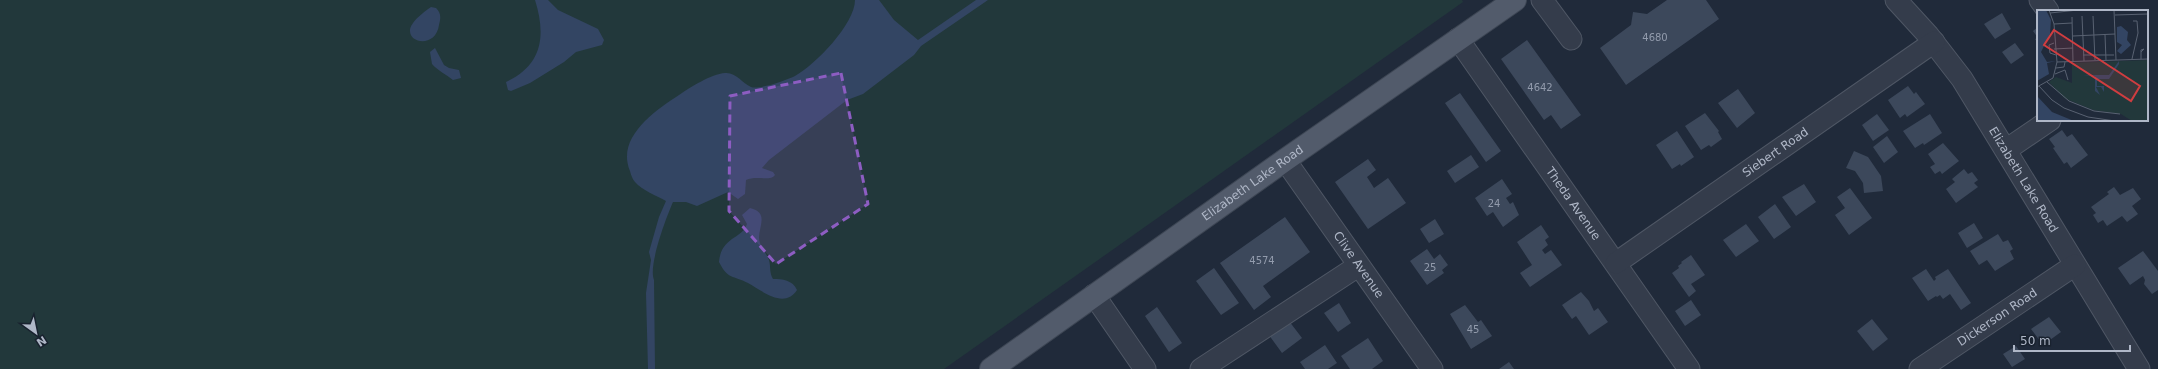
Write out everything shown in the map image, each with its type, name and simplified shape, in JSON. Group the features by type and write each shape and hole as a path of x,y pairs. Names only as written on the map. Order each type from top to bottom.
{"main road":[{"name":"Elizabeth Lake Road","path":"1004,365 1094,295 1515,0"}],"street":[{"path":"1542,0 1571,39"},
{"name":"Elizabeth Lake Road","path":"1896,0 1934,42 1962,79 2139,369"},
{"path":"2040,0 2047,10"},
{"name":"Theda Avenue","path":"1458,39 1616,264 1660,331 1689,369"},
{"name":"Siebert Road","path":"1616,264 1934,42"},
{"path":"2006,150 2049,121"},
{"name":"Clive Avenue","path":"1285,160 1358,266 1432,369"},
{"name":"Dickerson Road","path":"1920,369 2075,264"},
{"path":"1201,369 1358,266"},
{"path":"1094,295 1145,369"}],"highlighted area":[{"path":"841,73 868,204 776,264 729,211 730,96"}],"green space":[{"path":"0,0 1462,0 1463,2 944,369 0,369"}],"water":[{"path":"535,0 548,0 558,10 598,29 604,40 602,45 576,52 564,62 530,83 511,91 508,90 506,82 528,67 538,48 540,25"},
{"path":"855,0 879,0 894,20 918,40 976,0 988,0 921,46 914,55 863,94 847,100 769,160 762,168 773,172 775,175 773,177 746,180 745,194 738,199 728,192 697,206 686,202 673,202 666,219 653,264 655,369 648,369 646,293 651,260 649,252 659,217 666,201 642,188 633,179 627,159 628,147 633,137 649,117 659,109 701,81 719,74 732,74 751,87 755,88 773,84 795,76 813,63 841,32 853,10"},
{"path":"431,7 436,8 440,15 440,22 437,32 429,40 418,41 411,35 410,31 412,24"},
{"path":"435,48 444,65 449,68 459,70 461,78 453,80 432,64 430,52"},
{"path":"750,208 757,210 762,218 759,238 769,260 773,279 783,280 793,284 797,290 792,296 786,298 772,297 748,283 731,276 725,272 719,262 721,254 727,243 741,233 747,224 742,215"}],"building":[{"path":"1667,0 1706,0 1719,19 1626,85 1600,48 1631,25 1633,12 1647,14"},
{"path":"2002,13 2011,29 1995,39 1984,24"},
{"path":"2037,28 2037,37 2033,31"},
{"path":"1527,40 1581,115 1561,129 1551,115 1544,120 1501,59"},
{"path":"2015,43 2024,55 2011,64 2002,52"},
{"path":"1908,86 1914,94 1916,92 1925,104 1907,117 1905,114 1900,118 1888,100"},
{"path":"1738,89 1755,113 1737,128 1718,103"},
{"path":"1460,93 1501,151 1486,162 1445,103"},
{"path":"1705,113 1719,131 1718,132 1722,139 1711,147 1709,145 1701,150 1685,126"},
{"path":"1877,114 1889,130 1873,141 1862,125"},
{"path":"1930,114 1942,133 1924,145 1923,143 1915,148 1903,131"},
{"path":"2062,130 2067,137 2072,134 2088,155 2071,168 2067,162 2064,164 2053,148 2055,147 2049,139"},
{"path":"1677,131 1694,157 1681,166 1680,164 1672,169 1656,145"},
{"path":"1887,136 1898,152 1884,163 1873,147"},
{"path":"1943,143 1959,161 1942,174 1940,171 1935,174 1930,167 1935,164 1928,154"},
{"path":"1854,151 1868,157 1881,176 1883,191 1864,193 1863,183 1855,171 1846,168"},
{"path":"1471,155 1479,167 1455,183 1447,171"},
{"path":"1368,159 1376,170 1367,177 1374,188 1388,178 1406,203 1368,229 1335,182"},
{"path":"1964,169 1968,174 1972,172 1978,180 1974,183 1978,187 1956,203 1946,189 1955,182 1952,179"},
{"path":"1502,179 1512,194 1506,198 1510,204 1513,202 1519,215 1503,227 1493,212 1487,216 1475,198"},
{"path":"1804,184 1816,202 1796,216 1782,197"},
{"path":"2114,187 2120,195 2133,188 2141,199 2132,206 2138,214 2127,222 2122,216 2107,226 2103,220 2098,223 2093,215 2096,213 2091,207 2109,194 2107,192"},
{"path":"1850,188 1872,218 1849,235 1835,215 1845,208 1837,197"},
{"path":"1775,204 1791,227 1774,239 1758,217"},
{"path":"1285,217 1310,252 1263,286 1271,297 1254,310 1220,263"},
{"path":"1435,219 1444,234 1429,243 1420,229"},
{"path":"1974,223 1983,238 1967,248 1958,233"},
{"path":"1746,224 1759,241 1736,257 1723,240"},
{"path":"1541,225 1549,237 1545,240 1548,245 1542,250 1545,254 1551,250 1562,265 1530,287 1520,273 1532,265 1517,242"},
{"path":"1998,234 2003,242 2008,240 2013,249 2010,251 2014,259 1995,271 1987,260 1979,265 1970,251"},
{"path":"1427,249 1434,259 1440,254 1448,265 1442,270 1444,273 1427,285 1410,261"},
{"path":"2143,251 2158,271 2158,290 2152,294 2144,284 2145,280 2143,276 2130,285 2118,268"},
{"path":"1691,255 1705,275 1691,284 1696,291 1689,297 1672,273 1679,268 1678,266 1682,263 1681,262"},
{"path":"1214,268 1239,303 1221,315 1196,281"},
{"path":"1926,269 1934,281 1936,279 1935,277 1948,269 1971,303 1961,310 1950,294 1943,299 1940,295 1928,301 1912,278"},
{"path":"1581,292 1589,301 1594,311 1598,308 1608,322 1589,335 1576,316 1572,319 1562,305"},
{"path":"1691,300 1701,315 1685,326 1675,311"},
{"path":"1339,303 1351,323 1338,332 1324,313"},
{"path":"1465,305 1478,322 1481,320 1492,336 1471,349 1450,314"},
{"path":"1157,307 1182,343 1169,352 1145,316"},
{"path":"2049,317 2061,332 2043,345 2031,329"},
{"path":"1872,319 1888,339 1873,351 1857,331"},
{"path":"1289,321 1302,338 1282,353 1269,335"},
{"path":"1368,338 1383,361 1372,369 1350,369 1341,356"},
{"path":"1325,345 1337,363 1328,369 1305,369 1300,362"},
{"path":"2016,346 2025,359 2012,367 2003,354"},
{"path":"1509,362 1514,369 1499,369"}]}
